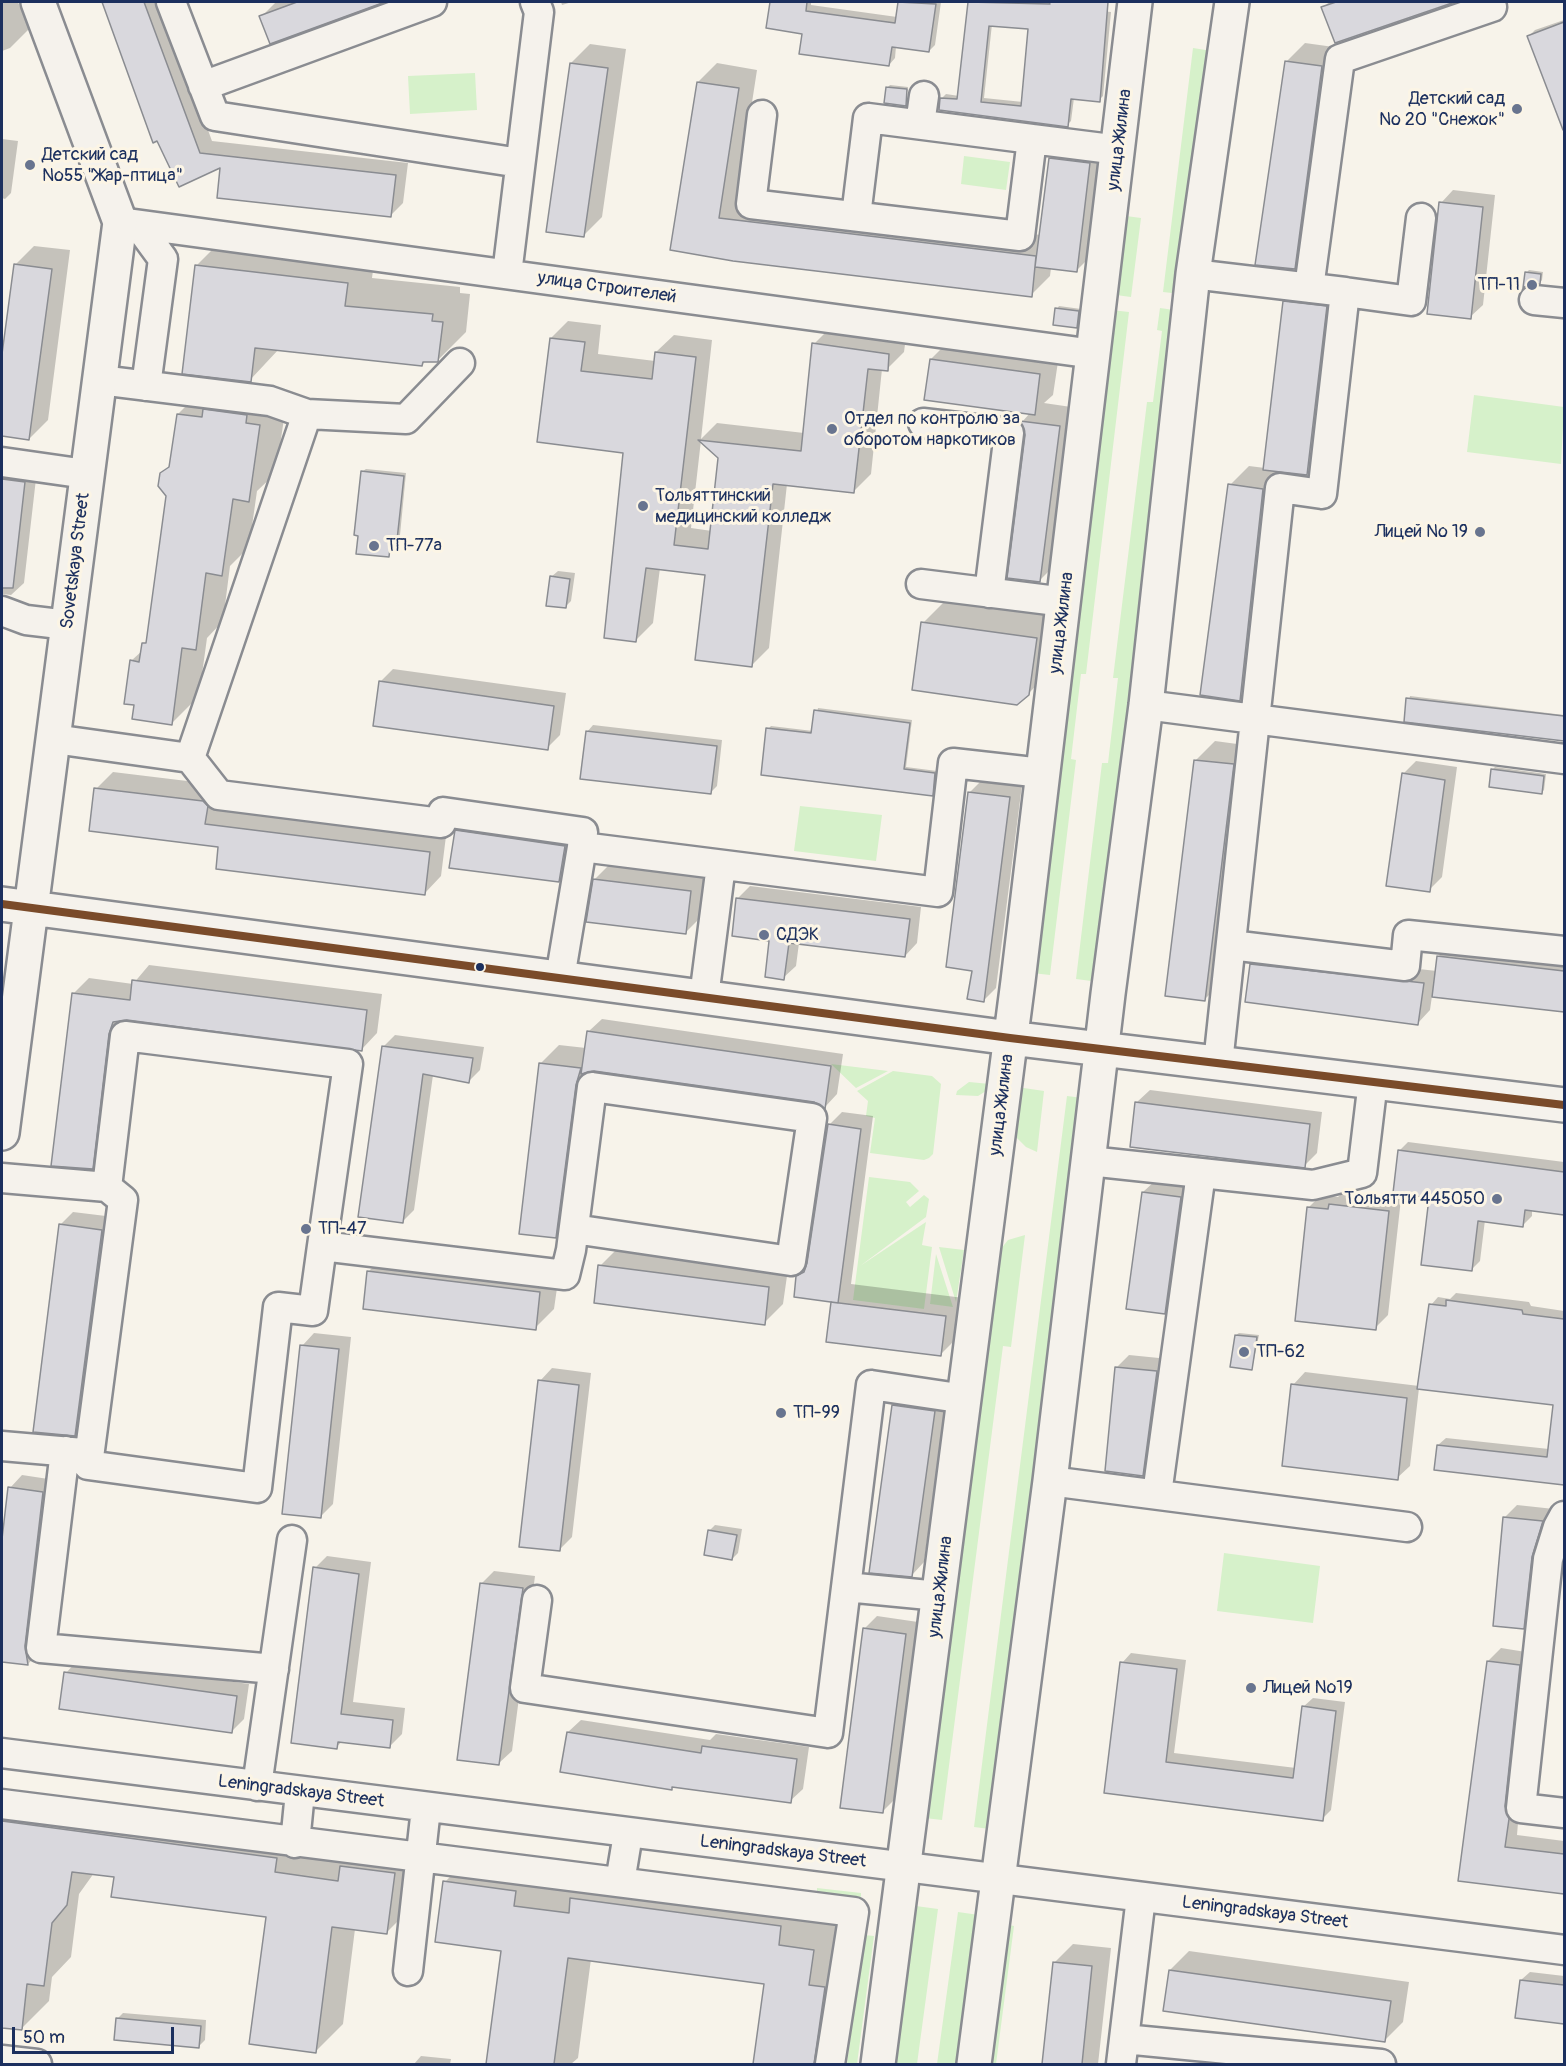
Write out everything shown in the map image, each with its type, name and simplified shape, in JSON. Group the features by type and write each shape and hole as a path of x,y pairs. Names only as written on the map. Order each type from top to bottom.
{"main road":[{"name":"Sovetskaya Street","path":"2,1133 17,906 54,739 100,380 129,224 38,2"},
{"name":"улица Жилина","path":"878,2064 965,1399 1138,2"},
{"path":"974,2064 1050,1481 1146,705 1193,274 1232,2"},
{"path":"17,906 1010,1038 1564,1105"}],"street":[{"path":"171,2 214,116 520,163"},
{"path":"203,86 432,2"},
{"path":"507,274 539,12 535,2"},
{"path":"1309,288 1340,59 1492,7"},
{"path":"921,124 924,96"},
{"path":"762,115 751,204 1020,236 1032,138"},
{"path":"856,216 868,118 1119,150"},
{"path":"1193,274 1411,301 1421,218"},
{"name":"улица Строителей","path":"129,224 1094,354"},
{"path":"129,224 163,259 146,386"},
{"path":"1218,1063 1280,488 1322,494 1346,292"},
{"path":"1534,300 1564,303"},
{"path":"100,380 270,401 307,414 414,422 460,363"},
{"path":"190,758 307,414"},
{"path":"923,423 1009,434 989,593"},
{"path":"2,462 87,474"},
{"path":"921,584 1065,602"},
{"path":"2,611 26,620 68,625"},
{"path":"1146,705 1564,759"},
{"path":"54,739 190,758 219,795 441,823 443,812 584,832 560,978"},
{"path":"582,847 938,892 953,763 1042,773"},
{"path":"704,997 721,865"},
{"path":"1231,945 1405,966 1408,935 1564,951"},
{"path":"2,1446 77,1452 88,1465 257,1488 278,1307 313,1311 348,1064 125,1036 107,1186"},
{"path":"1089,1161 1313,1185 1362,1173 1373,1081"},
{"path":"322,1246 565,1275 574,1229 592,1087 812,1118 791,1261 574,1229"},
{"path":"1157,1494 1201,1173"},
{"path":"2,1178 107,1186 123,1200 41,1648 274,1669"},
{"path":"537,1600 525,1688 828,1733 871,1385 965,1399"},
{"path":"1050,1481 1407,1527"},
{"path":"1564,1516 1548,1559 1521,1808 1564,1813"},
{"path":"257,1786 292,1540"},
{"path":"846,1587 939,1596"},
{"name":"Leningradskaya Street","path":"2,1753 628,1834 904,1866 1564,1950"},
{"path":"295,1843 300,1792"},
{"path":"2,1804 295,1843 854,1912 830,2064"},
{"path":"408,1971 426,1808"},
{"path":"620,1882 628,1834"},
{"path":"1141,1897 1122,2052 1381,2064"},
{"path":"2,2060 37,2064"}],"green space":[{"path":"1193,48 1212,51 1181,294 1163,292"},
{"path":"475,73 477,110 410,114 408,76"},
{"path":"964,156 1010,162 1006,190 961,184"},
{"path":"1126,216 1141,218 1131,297 1116,295"},
{"path":"1160,308 1181,311 1099,982 1076,979 1102,763 1108,763 1118,678 1113,678 1147,402 1153,402 1162,331 1157,330"},
{"path":"1111,310 1129,312 1086,674 1081,674 1071,759 1076,760 1050,975 1032,973"},
{"path":"1474,395 1564,407 1561,464 1467,452"},
{"path":"800,806 882,815 876,861 794,851"},
{"path":"831,1064 888,1071 856,1088"},
{"path":"893,1071 932,1076 941,1084 933,1154 924,1160 870,1153 875,1118 866,1116 868,1101 857,1091"},
{"path":"969,1082 990,1084 986,1091 978,1096 956,1095 957,1091"},
{"path":"1017,1087 1044,1091 1037,1152 1026,1147 1014,1135"},
{"path":"1067,1096 1083,1098 990,1829 974,1827"},
{"path":"869,1177 910,1182 919,1191 906,1202 910,1207 924,1195 929,1199 926,1217 860,1266 926,1222 922,1245 932,1247 924,1309 853,1300"},
{"path":"1025,1235 1011,1347 1003,1346 942,1820 925,1818 996,1255 1008,1240"},
{"path":"939,1247 964,1250 956,1302"},
{"path":"936,1254 953,1307 930,1304"},
{"path":"1224,1553 1320,1566 1313,1623 1217,1611"},
{"path":"817,1888 861,1893 861,1899 817,1894"},
{"path":"916,1906 938,1909 917,2064 895,2064"},
{"path":"958,1912 979,1915 959,2064 937,2064"},
{"path":"1003,1924 1014,1926 996,2064 986,2064"},
{"path":"864,1935 874,1936 857,2064 847,2064"}],"building":[{"path":"102,2 144,2 200,153 396,175 391,217 217,198 220,168 179,187 157,141 153,143"},
{"path":"297,2 385,2 270,44 259,16"},
{"path":"770,2 807,2 806,11 895,23 898,2 936,4 929,52 892,47 889,66 799,54 802,34 766,28"},
{"path":"968,2 1050,4 1049,2 1108,2 1100,102 1071,99 1068,127 939,110 940,98 957,99","holes":["989,26 1028,29 1021,106 981,102"]},
{"path":"1336,2 1452,3 1335,43 1321,7"},
{"path":"1564,22 1564,130 1563,130 1527,36"},
{"path":"1285,61 1322,66 1295,269 1255,265"},
{"path":"570,63 608,68 584,237 546,232"},
{"path":"697,82 739,88 719,218 1036,256 1032,297 733,261 670,250"},
{"path":"886,87 907,89 906,106 884,103"},
{"path":"1049,158 1090,163 1077,272 1035,267"},
{"path":"1439,202 1483,207 1471,319 1427,314"},
{"path":"14,264 52,269 29,440 2,436 2,354"},
{"path":"195,265 348,283 345,306 433,314 432,321 443,322 438,362 423,362 422,366 255,348 251,382 182,374"},
{"path":"1525,272 1541,274 1540,284 1523,288"},
{"path":"1283,301 1327,306 1307,475 1263,470"},
{"path":"1055,308 1079,311 1077,328 1053,325"},
{"path":"550,338 585,342 581,371 652,379 655,352 696,357 674,545 708,549 718,458 698,440 801,451 812,343 889,354 888,371 868,369 854,493 773,484 752,667 695,660 705,575 646,568 636,642 604,638 623,453 537,442"},
{"path":"930,359 1040,374 1035,415 924,400"},
{"path":"203,409 247,415 246,423 260,425 249,502 233,499 222,576 206,573 196,650 182,648 172,725 132,719 134,705 124,704 130,660 139,662 142,643 146,643 166,496 158,486 160,473 169,467 177,414 202,417"},
{"path":"1020,421 1060,426 1040,582 1007,578 1025,435"},
{"path":"361,471 404,476 397,540 391,539 389,557 356,554 358,536 354,535"},
{"path":"2,479 25,482 13,588 2,588"},
{"path":"1228,484 1263,489 1240,701 1200,695"},
{"path":"550,576 570,579 566,608 546,606"},
{"path":"921,622 1037,638 1029,695 1017,705 912,690"},
{"path":"379,681 554,706 548,750 373,726"},
{"path":"1406,698 1564,716 1564,741 1404,722"},
{"path":"814,710 910,723 904,769 935,773 933,796 761,775 766,728 811,733"},
{"path":"586,731 717,746 711,794 580,779"},
{"path":"1194,760 1234,764 1205,1001 1165,996"},
{"path":"1491,769 1544,776 1542,794 1489,787"},
{"path":"1402,773 1445,780 1430,892 1386,886"},
{"path":"94,788 203,801 208,806 205,824 430,852 425,895 216,869 218,847 89,831"},
{"path":"968,792 1010,797 984,1002 967,999 972,971 946,967"},
{"path":"455,830 565,846 559,882 449,868"},
{"path":"593,879 691,891 686,934 586,922"},
{"path":"736,898 910,919 905,957 789,943 784,980 765,977 769,941 732,936"},
{"path":"1437,956 1564,971 1564,1012 1432,997"},
{"path":"1250,964 1424,983 1418,1025 1245,1002"},
{"path":"132,980 367,1010 362,1051 127,1020 113,1022 109,1034 93,1169 51,1166 72,993 130,1000"},
{"path":"587,1031 831,1066 825,1109 814,1102 594,1071 581,1074"},
{"path":"382,1046 473,1058 469,1083 423,1074 403,1223 358,1217"},
{"path":"539,1063 581,1068 576,1085 556,1238 519,1234"},
{"path":"1135,1102 1310,1124 1305,1168 1130,1147"},
{"path":"828,1124 861,1129 838,1303 794,1297 796,1276 804,1272 807,1263"},
{"path":"1398,1150 1564,1172 1564,1215 1525,1210 1523,1227 1478,1221 1472,1271 1421,1265 1429,1198 1393,1193"},
{"path":"1142,1192 1181,1197 1165,1314 1126,1309"},
{"path":"1329,1204 1389,1211 1376,1330 1295,1321 1307,1207 1328,1209"},
{"path":"59,1224 102,1230 75,1436 33,1432"},
{"path":"598,1265 769,1287 765,1325 594,1303"},
{"path":"367,1271 540,1292 536,1330 363,1309"},
{"path":"1446,1300 1522,1310 1523,1314 1564,1319 1564,1485 1434,1470 1437,1445 1547,1457 1553,1405 1417,1389 1429,1304 1446,1306"},
{"path":"831,1302 946,1316 941,1356 826,1342"},
{"name":"ТП-62","path":"1235,1335 1257,1337 1252,1370 1230,1367"},
{"path":"300,1345 339,1349 321,1518 282,1514"},
{"path":"1115,1367 1157,1371 1143,1476 1105,1471"},
{"path":"538,1380 579,1385 560,1551 519,1547"},
{"path":"1291,1384 1407,1398 1398,1480 1282,1466"},
{"path":"892,1405 935,1411 912,1577 869,1573"},
{"path":"8,1487 43,1492 25,1646 28,1665 2,1662 2,1539"},
{"path":"1503,1517 1543,1521 1532,1557 1524,1629 1493,1626"},
{"path":"708,1530 737,1535 732,1560 704,1555"},
{"path":"313,1567 359,1574 341,1714 393,1720 390,1748 338,1742 337,1749 291,1743"},
{"path":"480,1583 523,1588 499,1765 457,1760"},
{"path":"863,1628 906,1634 883,1813 840,1808"},
{"path":"1487,1661 1520,1665 1505,1806 1509,1819 1505,1847 1564,1854 1564,1894 1458,1881"},
{"path":"1120,1662 1177,1669 1166,1762 1293,1778 1302,1706 1336,1711 1323,1821 1104,1793"},
{"path":"64,1672 237,1696 232,1733 59,1709"},
{"path":"567,1732 701,1753 702,1746 797,1759 791,1803 672,1787 672,1790 560,1772"},
{"path":"2,1821 277,1858 275,1872 338,1881 340,1866 395,1873 387,1934 332,1927 316,2053 249,2044 266,1917 111,1897 114,1877 72,1872 67,1905 52,1923 44,1986 27,1984 22,2030 2,2028"},
{"path":"443,1881 516,1891 514,1906 569,1913 570,1898 781,1926 779,1945 814,1950 809,1985 825,1987 814,2064 753,2064 764,1984 568,1958 554,2064 486,2064 501,1951 435,1942"},
{"path":"1053,1962 1092,1966 1082,2064 1042,2064"},
{"path":"1169,1970 1391,2001 1385,2042 1163,2011"},
{"path":"1520,1980 1564,1985 1564,2024 1515,2018"},
{"path":"116,2018 201,2026 199,2048 114,2040"}],"transit line":[{"path":"2,904 1010,1038 1564,1105"}],"place":[{"name":"Детский сад № 20 \"Снежок\"","path":"1517,109"},
{"name":"Детский сад №55 \"Жар-птица\"","path":"30,165"},
{"name":"ТП-11","path":"1532,285"},
{"name":"Отдел по контролю за оборотом наркотиков","path":"832,429"},
{"name":"Тольяттинский медицинский колледж","path":"643,506"},
{"name":"Лицей № 19","path":"1480,532"},
{"name":"ТП-77а","path":"374,546"},
{"name":"СДЭК","path":"764,935"},
{"name":"Тольятти 445050","path":"1497,1199"},
{"name":"ТП-47","path":"306,1229"},
{"name":"ТП-62","path":"1244,1352"},
{"name":"ТП-99","path":"781,1413"},
{"name":"Лицей №19","path":"1251,1688"}]}
